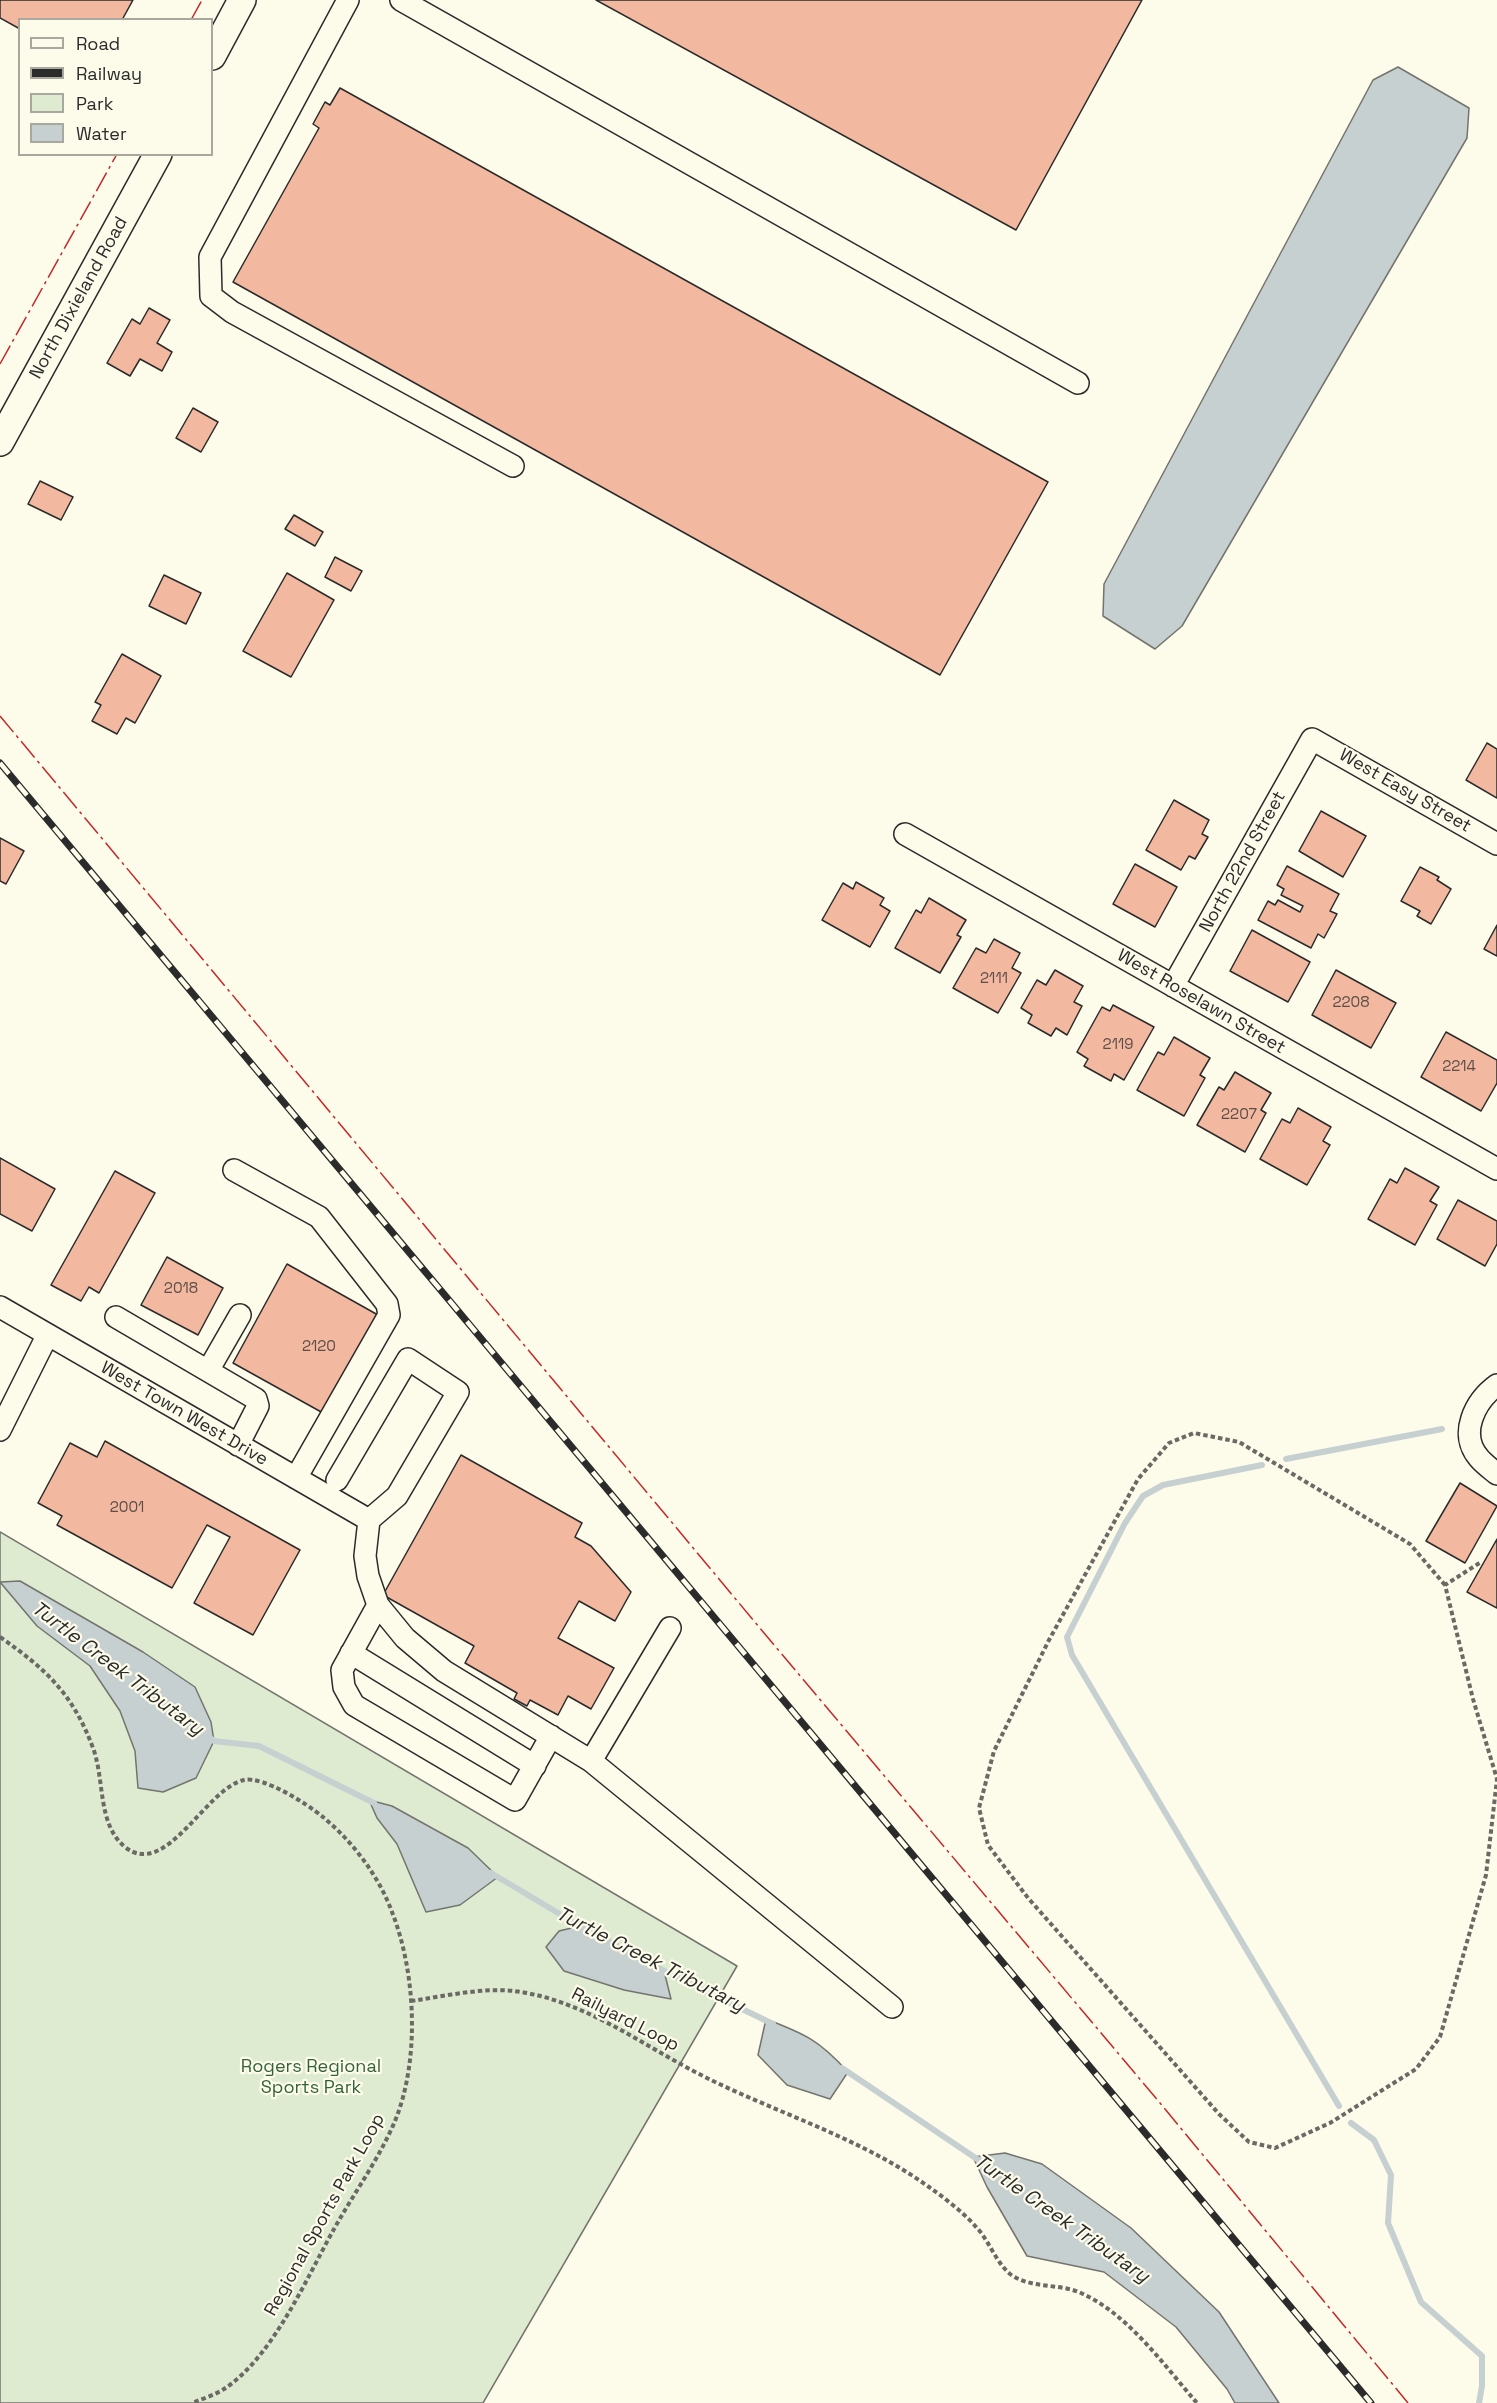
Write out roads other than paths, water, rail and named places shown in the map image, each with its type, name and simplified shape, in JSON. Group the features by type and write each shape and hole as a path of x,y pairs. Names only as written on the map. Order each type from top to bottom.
{"main road":[{"path":"213,54 242,0"},
{"name":"North Dixieland Road","path":"0,442 157,156"}],"street":[{"path":"348,0 210,257 211,296 232,312 513,466"},
{"path":"401,0 1078,384"},
{"name":"West Easy Street","path":"1312,739 1497,844"},
{"name":"North 22nd Street","path":"1173,986 1312,739"},
{"name":"West Roselawn Street","path":"905,834 1497,1169"},
{"path":"234,1170 319,1217 387,1304 389,1315 296,1479"},
{"name":"West Town West Drive","path":"0,1307 369,1520"},
{"path":"209,1369 240,1315"},
{"path":"116,1317 209,1369 256,1399 258,1406 238,1445"},
{"path":"0,1430 47,1336"},
{"path":"338,1480 408,1359 458,1392 397,1496 369,1520 365,1556 368,1576 378,1605 405,1638 444,1671 591,1761 892,2007"},
{"path":"1497,1385 1485,1393 1472,1414 1469,1434 1477,1457 1497,1474"},
{"path":"378,1605 342,1670 344,1687 354,1706 515,1800 551,1736"},
{"path":"591,1761 670,1628"},
{"path":"351,1653 535,1766"}],"water":[{"path":"1398,67 1469,108 1467,138 1182,626 1155,649 1103,616 1104,584 1373,80"},
{"path":"20,1581 143,1652 195,1687 211,1722 214,1741 196,1778 163,1792 138,1788 135,1751 120,1711 90,1666 37,1626 0,1582"},
{"path":"369,1800 392,1806 468,1848 498,1877 460,1905 426,1912 397,1844 377,1818"},
{"path":"580,1926 664,1971 671,1999 624,1990 564,1971 546,1947 559,1931"},
{"path":"766,2019 811,2039 848,2072 830,2099 787,2085 758,2055"},
{"path":"1005,2153 1042,2164 1131,2228 1219,2312 1279,2403 1235,2403 1227,2389 1176,2327 1104,2272 1027,2256 987,2187 973,2157"}],"waterway":[{"path":"1286,1459 1442,1429"},
{"path":"1262,1465 1163,1485 1143,1496 1125,1523 1067,1637 1072,1655 1339,2106"},
{"name":"Turtle Creek Tributary","path":"208,1736 214,1741 259,1746 374,1803"},
{"name":"Turtle Creek Tributary","path":"491,1873 580,1926 664,1971 773,2024"},
{"name":"Turtle Creek Tributary","path":"842,2068 980,2161"},
{"path":"1351,2123 1374,2140 1391,2175 1388,2223 1421,2302 1482,2356 1482,2386 1479,2403"}],"railway":[{"path":"0,763 1371,2403"}],"park label":[{"name":"Rogers Regional Sports Park","path":"311,2077"}]}
